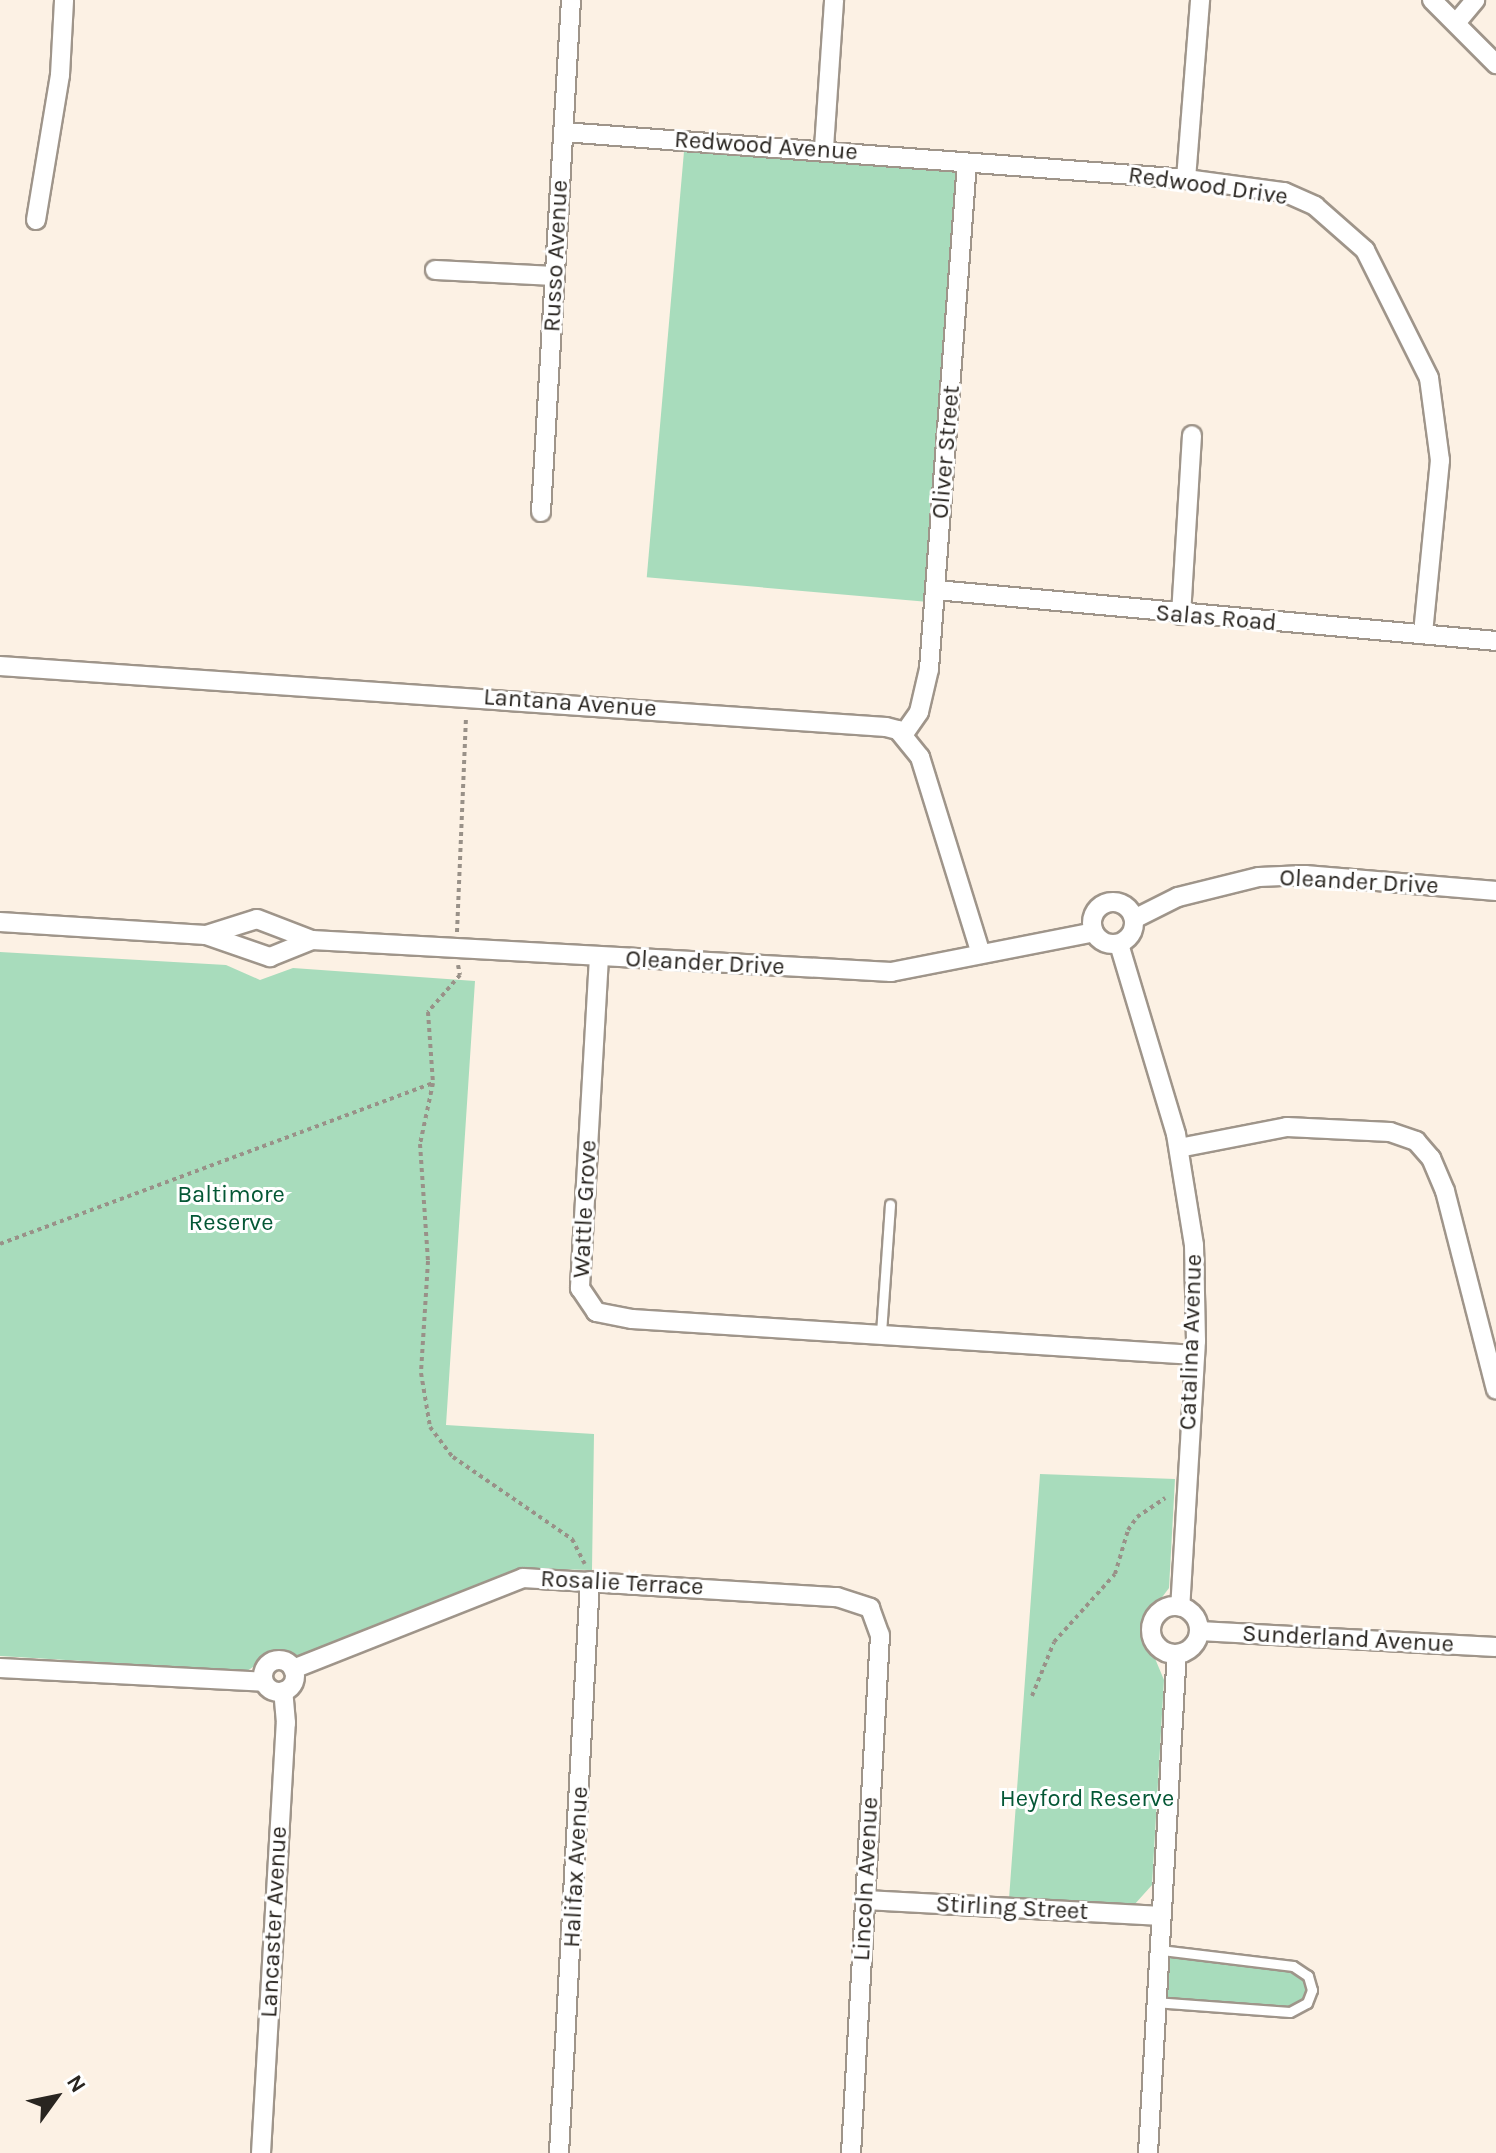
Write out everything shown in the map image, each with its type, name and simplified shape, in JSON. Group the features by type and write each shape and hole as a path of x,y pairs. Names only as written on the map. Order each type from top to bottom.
{"street":[{"path":"36,220 60,75 64,0"},
{"name":"Russo Avenue","path":"541,512 571,0"},
{"path":"824,148 834,0"},
{"path":"1186,179 1200,0"},
{"path":"1432,0 1496,64"},
{"path":"1456,23 1475,0"},
{"name":"Redwood Avenue","path":"563,132 824,148 967,163"},
{"name":"Redwood Drive","path":"967,163 1186,179 1284,192 1315,206 1365,250 1388,290 1429,378 1438,416 1440,460 1423,634"},
{"name":"Oliver Street","path":"903,735 926,693 967,163"},
{"path":"435,270 555,276"},
{"path":"1181,615 1192,435"},
{"name":"Salas Road","path":"936,590 1181,615 1496,641"},
{"name":"Lantana Avenue","path":"0,666 853,723 886,727 903,735"},
{"path":"903,735 928,778 981,954"},
{"name":"Oleander Drive","path":"1134,919 1178,897 1259,877 1305,875 1496,891"},
{"path":"1104,904 1121,904 1134,919 1133,932 1119,944 1103,942 1094,932 1093,915 1104,904"},
{"name":"Oleander Drive","path":"206,935 257,919 312,940 891,972 1094,932"},
{"name":"Oleander Drive","path":"0,922 206,935 270,957 312,940"},
{"name":"Catalina Avenue","path":"1119,944 1179,1148 1194,1245 1195,1355 1180,1607"},
{"name":"Wattle Grove","path":"599,957 581,1274 585,1301 608,1317 1195,1355"},
{"path":"1179,1148 1287,1127 1390,1132 1416,1141 1431,1158 1445,1191 1496,1390"},
{"name":"Rosalie Terrace","path":"293,1669 523,1578 837,1597 870,1608"},
{"name":"Halifax Avenue","path":"559,2153 590,1581"},
{"path":"1180,1607 1195,1617 1199,1631 1194,1646 1177,1655 1155,1643 1152,1625 1162,1610 1180,1607"},
{"name":"Lincoln Avenue","path":"851,2153 880,1635 870,1608"},
{"name":"Sunderland Avenue","path":"1199,1631 1496,1647"},
{"path":"1148,2153 1158,1916 1177,1655"},
{"path":"0,1668 264,1682 283,1691 293,1681 293,1669 286,1661 273,1660 264,1668 264,1682"},
{"name":"Lancaster Avenue","path":"261,2153 286,1723 283,1691"},
{"name":"Stirling Street","path":"865,1900 1158,1916"}],"lane":[{"path":"881,1333 890,1204"},
{"path":"1154,2002 1290,2012 1307,2003 1312,1990 1308,1976 1293,1966 1157,1950"}],"path":[{"path":"467,695 456,948 460,975 428,1012 433,1083 420,1144 428,1261 421,1373 430,1427 453,1457 572,1539 590,1581"},
{"path":"0,1244 433,1083"},
{"path":"1032,1696 1054,1642 1115,1574 1137,1517 1165,1498"}],"green space":[{"path":"685,140 967,165 929,602 647,577"},
{"name":"Baltimore Reserve","path":"0,952 226,965 260,980 293,968 475,981 446,1425 594,1434 592,1570 547,1569 500,1577 301,1656 271,1655 247,1671 0,1656"},
{"name":"Heyford Reserve","path":"1040,1474 1175,1479 1169,1588 1148,1616 1144,1632 1164,1680 1152,1885 1134,1905 1009,1899"},
{"path":"1157,1950 1301,1969 1312,1990 1301,2009 1154,2002"}]}
